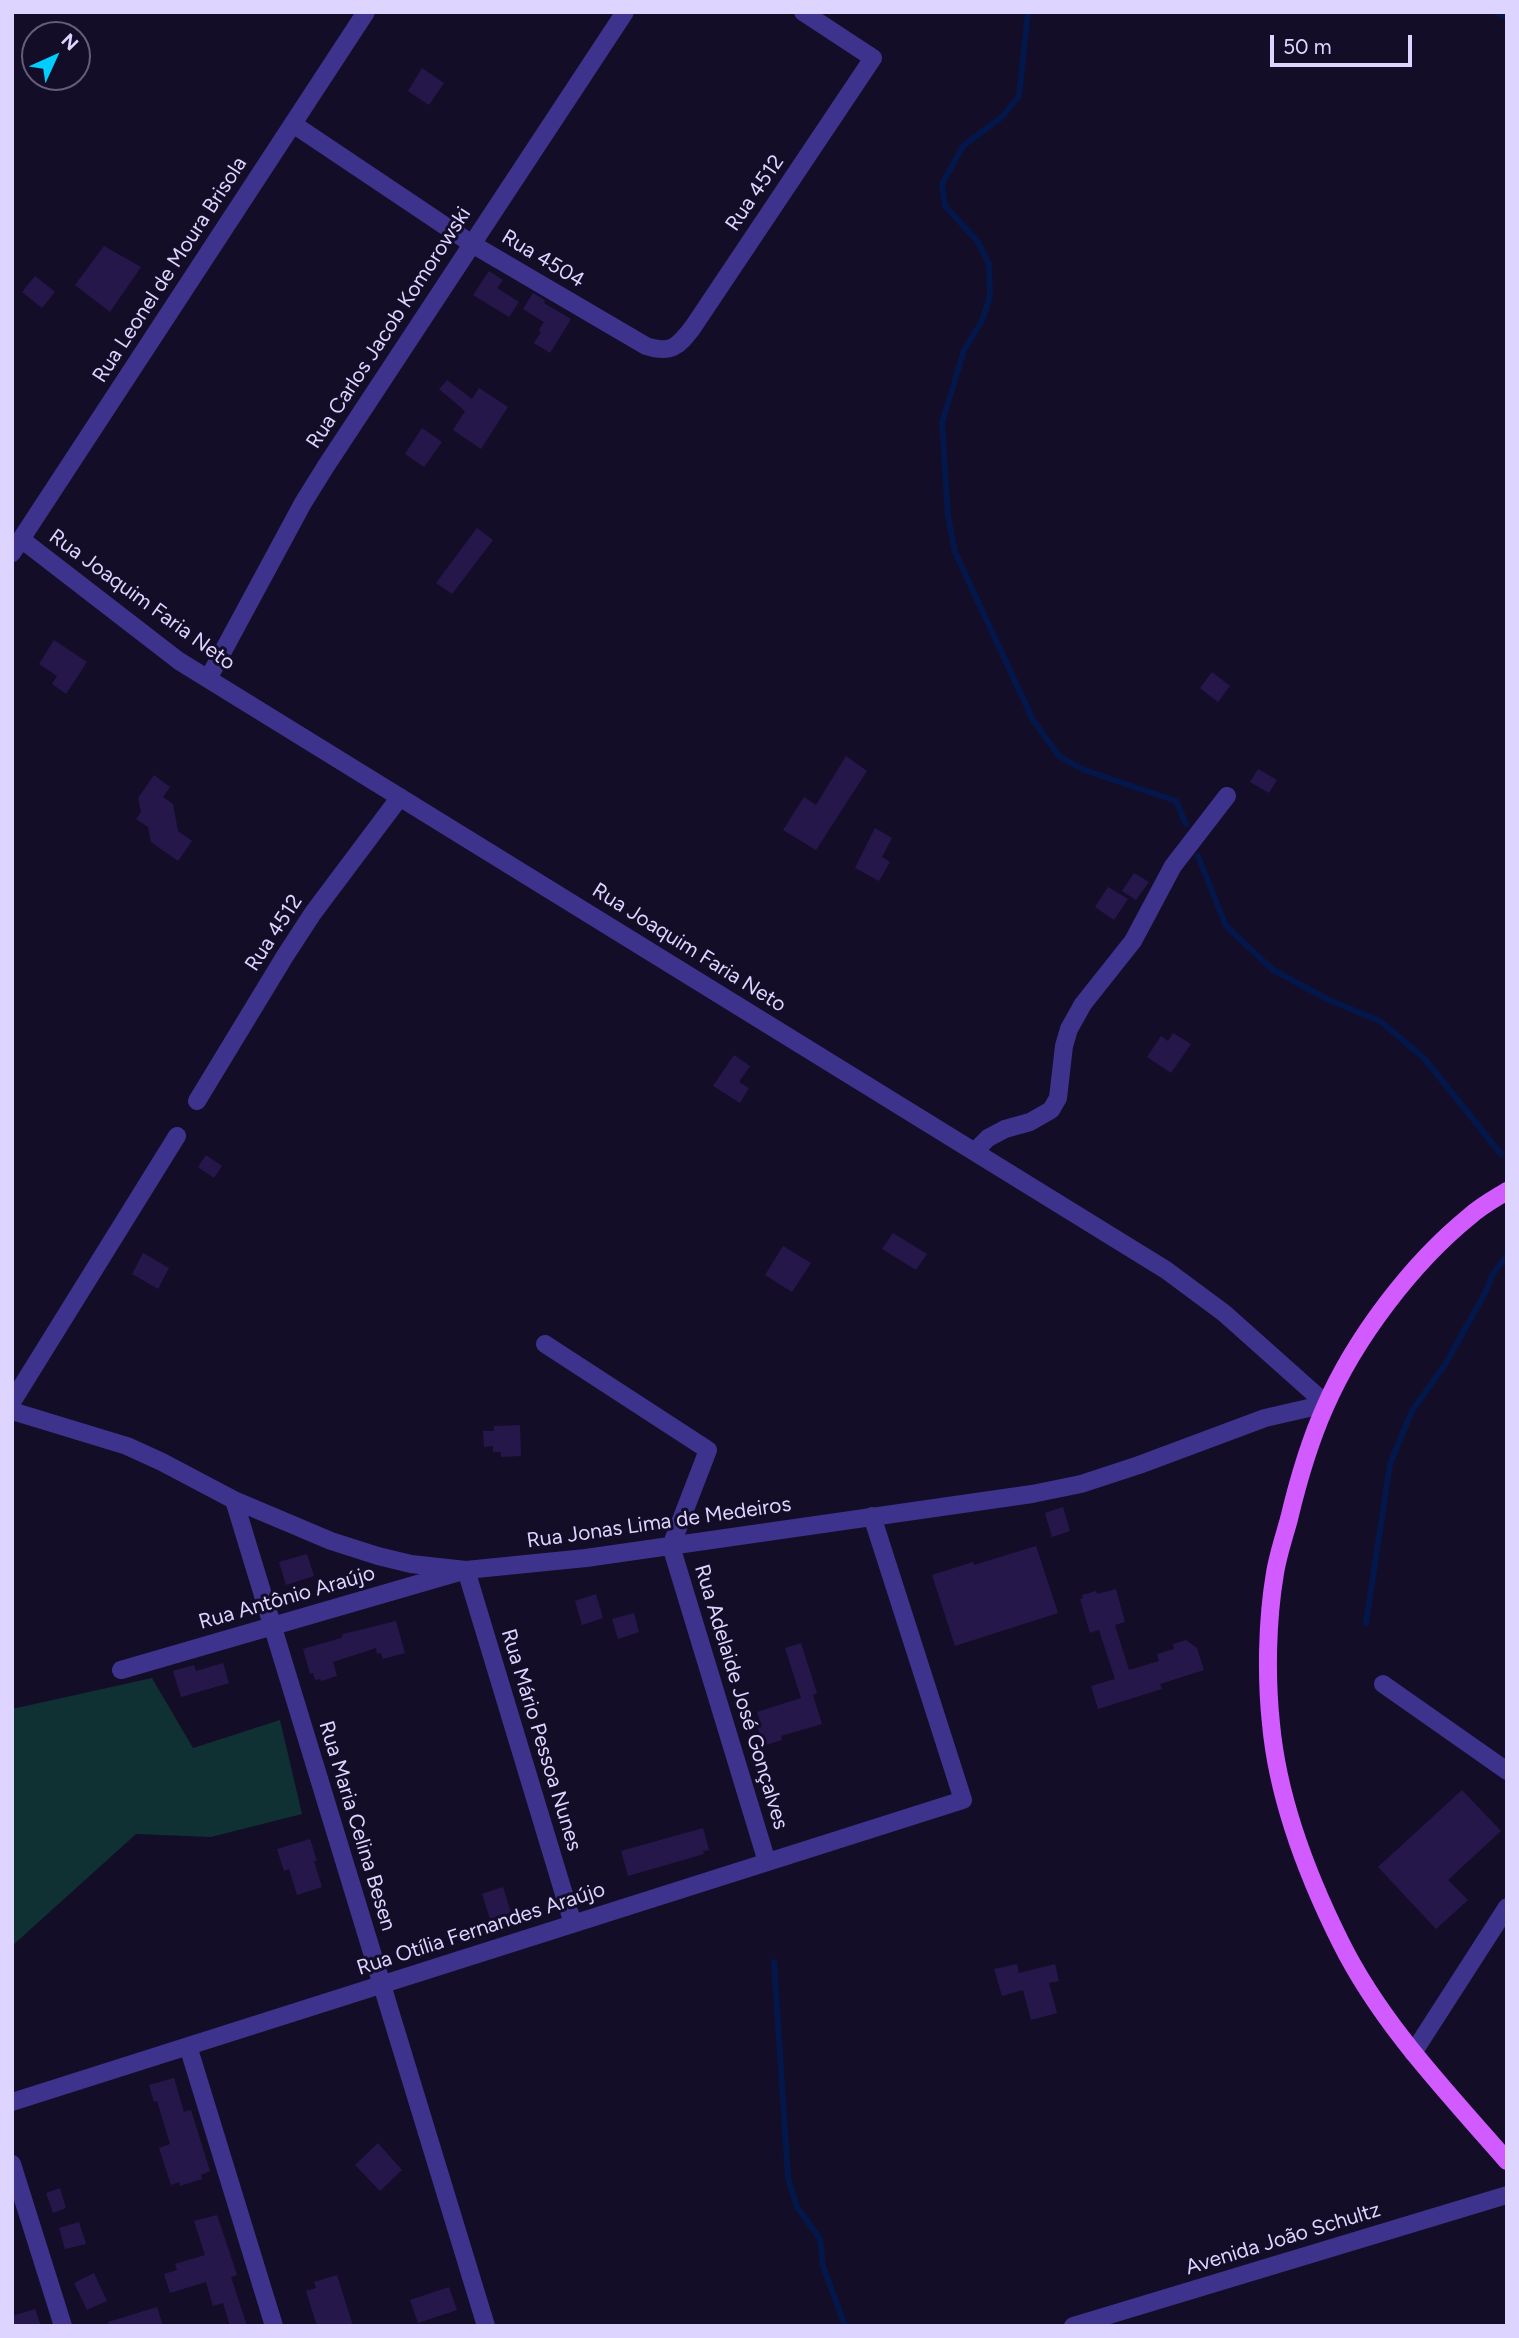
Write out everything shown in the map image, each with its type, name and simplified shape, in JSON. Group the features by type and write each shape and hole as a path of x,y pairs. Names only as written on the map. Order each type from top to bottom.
{"main road":[{"path":"1507,1191 1471,1214 1435,1246 1401,1285 1359,1344 1326,1404 1308,1448 1275,1574 1269,1649 1271,1725 1284,1794 1317,1894 1376,2001 1413,2053 1507,2161"}],"street":[{"name":"Rua Leonel de Moura Brisola","path":"17,546 366,12"},
{"name":"Rua Carlos Jacob Komorowski","path":"208,679 303,503 625,12"},
{"name":"Rua 4512","path":"670,349 681,343 693,327 873,58 803,12"},
{"name":"Rua 4504","path":"293,124 472,244 646,346 660,351 670,349"},
{"name":"Rua Joaquim Faria Neto","path":"17,546 179,661 1166,1270 1224,1313 1326,1404"},
{"path":"975,1151 988,1138 1005,1129 1030,1122 1051,1110 1058,1098 1064,1046 1069,1029 1083,1004 1133,941 1173,866 1227,796"},
{"name":"Rua 4512","path":"197,1101 313,913 400,797"},
{"path":"12,1402 177,1136"},
{"path":"545,1344 708,1450 671,1546"},
{"name":"Rua Jonas Lima de Medeiros","path":"12,1410 127,1446 234,1500 307,1532 411,1564 466,1570 586,1558 1032,1494 1081,1483 1185,1449 1265,1418 1326,1404"},
{"name":"Rua Maria Celina Besen","path":"234,1500 486,2326"},
{"name":"Rua Otília Fernandes Araújo","path":"12,2102 963,1800 872,1516"},
{"name":"Rua Adelaide José Gonçalves","path":"671,1546 767,1862"},
{"name":"Rua Antônio Araújo","path":"121,1670 466,1570"},
{"name":"Rua Mário Pessoa Nunes","path":"466,1570 573,1924"},
{"path":"1384,1684 1507,1771"},
{"path":"1413,2053 1507,1907"},
{"path":"188,2046 274,2326"},
{"path":"12,2164 63,2326"},
{"name":"Avenida João Schultz","path":"1073,2326 1507,2195"}],"green space":[{"path":"152,1678 193,1748 280,1720 302,1814 211,1837 136,1834 12,1946 12,1709"}],"building":[{"path":"422,68 444,83 429,105 408,91"},
{"path":"104,246 141,267 110,312 75,285"},
{"path":"489,271 503,280 497,288 519,302 509,317 473,295"},
{"path":"35,276 55,292 42,308 22,292"},
{"path":"533,293 571,319 550,353 534,343 544,322 523,309"},
{"path":"447,380 472,399 479,388 508,407 481,449 453,430 465,411 439,389"},
{"path":"422,428 442,442 424,467 405,454"},
{"path":"477,528 493,540 452,594 436,583"},
{"path":"54,640 87,662 66,694 52,684 57,676 39,664"},
{"path":"1212,672 1230,686 1218,702 1200,688"},
{"path":"846,756 867,771 816,850 783,830 804,797 816,805"},
{"path":"1258,769 1277,780 1269,793 1250,782"},
{"path":"154,775 170,787 163,797 173,804 178,831 192,841 178,861 151,842 148,827 136,819 141,812 138,798"},
{"path":"875,828 892,838 882,857 890,862 879,881 855,868"},
{"path":"1134,873 1149,882 1136,900 1122,891"},
{"path":"1108,887 1128,899 1114,920 1095,907"},
{"path":"1173,1033 1191,1044 1171,1073 1147,1057 1161,1036 1168,1041"},
{"path":"734,1055 750,1066 739,1082 749,1088 740,1103 713,1086"},
{"path":"206,1155 222,1166 214,1178 198,1167"},
{"path":"893,1233 927,1254 916,1270 882,1249"},
{"path":"783,1246 811,1263 792,1292 765,1275"},
{"path":"143,1253 169,1268 158,1289 132,1274"},
{"path":"520,1425 521,1456 501,1457 501,1452 493,1452 493,1446 484,1447 483,1431 494,1431 494,1426"},
{"path":"1063,1507 1070,1531 1052,1537 1045,1513"},
{"path":"1036,1546 1058,1613 955,1646 932,1575"},
{"path":"307,1554 314,1576 286,1585 279,1562"},
{"path":"1116,1589 1125,1622 1115,1625 1129,1670 1159,1661 1157,1654 1174,1649 1173,1644 1186,1640 1197,1648 1204,1670 1160,1684 1162,1689 1098,1709 1091,1686 1115,1679 1099,1630 1090,1633 1080,1599 1083,1598 1082,1595 1096,1591 1097,1594"},
{"path":"596,1594 603,1618 582,1625 575,1601"},
{"path":"634,1613 639,1632 618,1639 612,1619"},
{"path":"396,1621 405,1653 383,1659 381,1653 377,1654 376,1648 333,1662 337,1676 321,1681 315,1680 313,1673 310,1674 303,1649 341,1638 343,1634"},
{"path":"801,1643 817,1693 813,1695 822,1724 781,1736 782,1740 752,1749 760,1735 757,1726 761,1724 757,1712 801,1698 785,1648"},
{"path":"223,1663 229,1683 181,1697 173,1671 194,1665 196,1671"},
{"path":"1462,1790 1501,1831 1448,1880 1468,1900 1436,1929 1378,1867"},
{"path":"703,1828 709,1850 703,1851 704,1854 628,1876 621,1851"},
{"path":"310,1839 322,1887 297,1895 289,1869 284,1871 277,1849"},
{"path":"503,1887 511,1913 490,1919 482,1894"},
{"path":"1017,1964 1019,1973 1055,1964 1059,1981 1049,1983 1057,2013 1031,2020 1023,1990 1002,1996 994,1969"},
{"path":"174,2078 184,2112 191,2110 210,2171 201,2175 202,2179 180,2186 179,2182 171,2185 159,2148 170,2144 157,2101 154,2102 149,2085"},
{"path":"378,2143 402,2170 380,2191 355,2165"},
{"path":"60,2188 66,2208 53,2213 46,2193"},
{"path":"217,2215 237,2275 231,2277 247,2326 230,2326 223,2303 213,2306 206,2282 170,2293 164,2274 177,2270 175,2264 205,2255 194,2221"},
{"path":"79,2222 86,2244 65,2249 59,2228"},
{"path":"94,2273 107,2301 87,2310 74,2283"},
{"path":"337,2275 353,2326 317,2326 306,2291 316,2288 314,2282"},
{"path":"449,2287 457,2310 418,2323 410,2300"},
{"path":"157,2307 163,2326 109,2326 108,2322"},
{"path":"35,2309 41,2326 12,2326 12,2316"}],"waterway":[{"path":"1028,12 1019,96 1003,116 963,146 942,184 945,206 978,242 989,264 990,296 982,321 964,350 942,423 948,516 955,552 1033,720 1059,756 1084,770 1176,801 1186,824"},
{"path":"1497,12 1507,18"},
{"path":"1198,856 1226,926 1273,970 1331,1001 1380,1021 1424,1058 1501,1154"},
{"path":"1366,1623 1390,1464 1412,1411 1446,1363 1493,1274 1507,1255"},
{"path":"774,1962 788,2178 797,2207 820,2239 823,2266 845,2326"}]}
